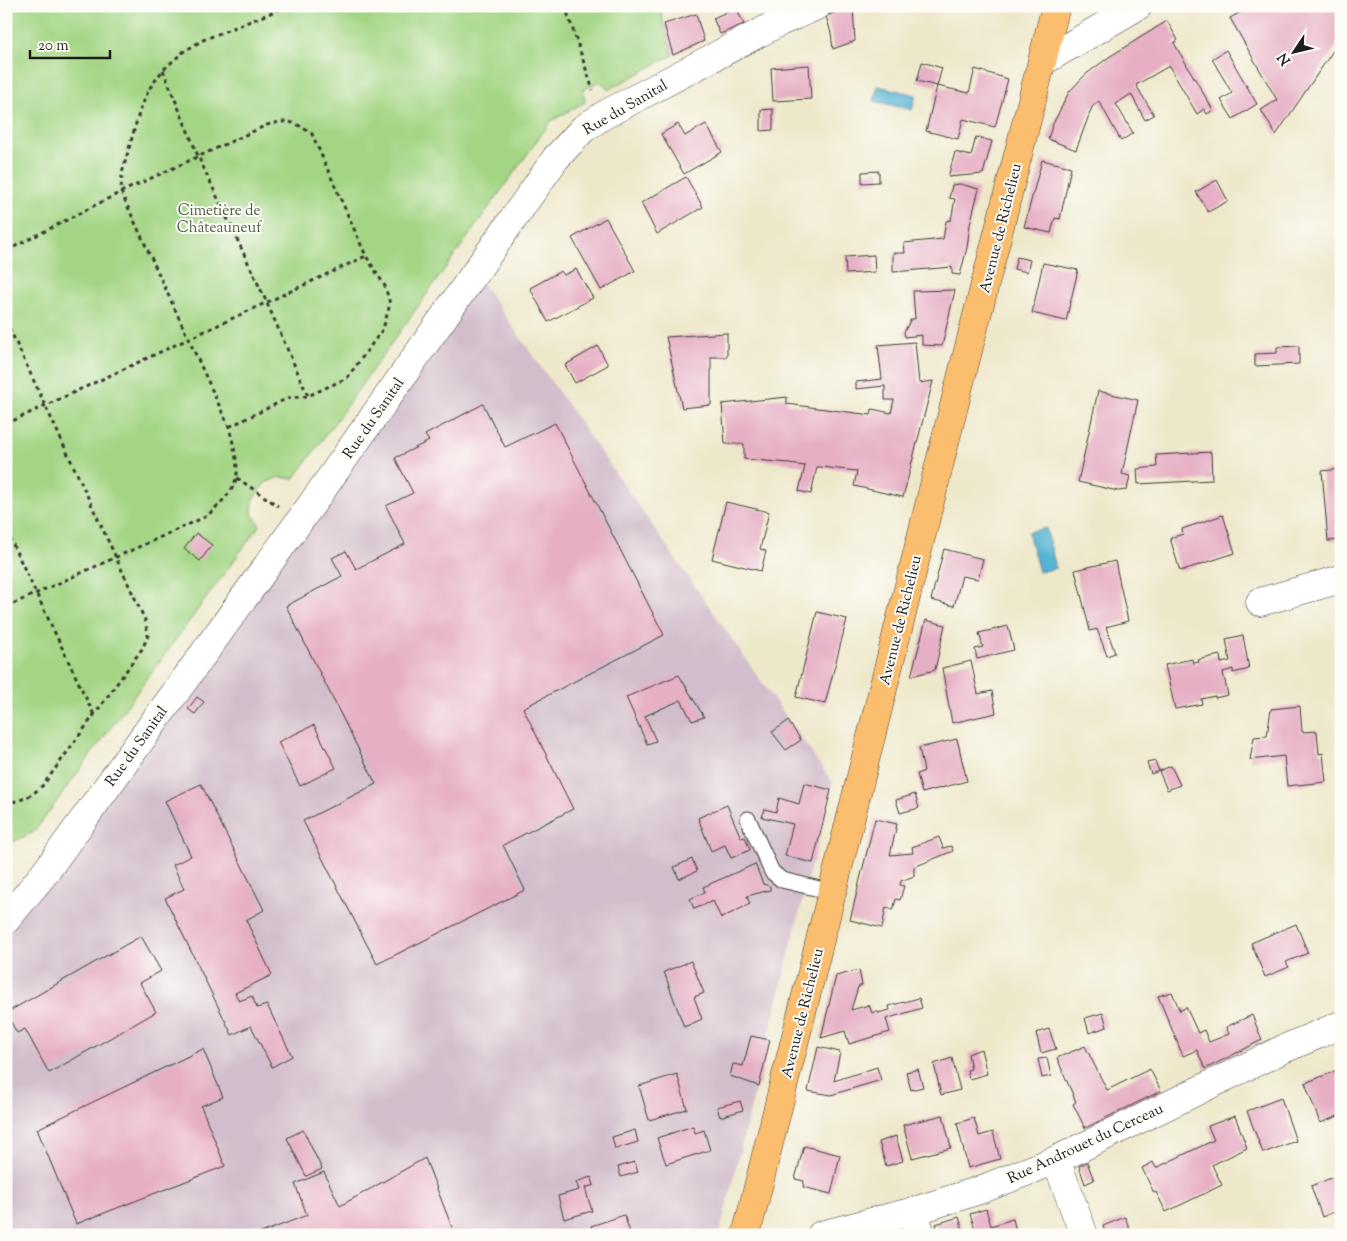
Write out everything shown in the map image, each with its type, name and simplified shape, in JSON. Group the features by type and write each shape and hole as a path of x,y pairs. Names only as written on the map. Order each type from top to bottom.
{"main road":[{"name":"Avenue de Richelieu","path":"746,1235 1056,6"}],"street":[{"name":"Rue du Sanital","path":"8,914 50,866 299,522 556,158 583,129 604,115 780,22 817,6"},
{"path":"1042,62 1138,6"},
{"path":"1260,602 1341,579"},
{"name":"Rue Androuet du Cerceau","path":"820,1235 918,1223 980,1190 1056,1160 1272,1054 1341,1025"},
{"path":"1056,1160 1084,1235"}],"lane":[{"path":"748,819 772,872 782,880 832,892"}],"path":[{"path":"6,607 207,516 225,499 237,478 235,453 229,427 121,192 122,173 139,113 149,89 163,70 183,52 203,40 288,6"},
{"path":"564,6 591,86 604,115"},
{"path":"163,70 198,156 308,396"},
{"path":"6,247 14,247 121,192 267,124 282,121 298,124 312,134 366,256 385,286 390,304 383,329 347,378 308,396 288,398 229,427"},
{"path":"6,424 366,256"},
{"path":"6,322 145,620 148,636 142,649 44,784 33,795 20,801 6,802"},
{"path":"237,478 299,522"},
{"path":"6,530 94,716"}],"shaded area":[{"path":"475,273 832,782 719,1235 6,1235 6,886 12,908"}],"green space":[{"name":"Cimetière de Châteauneuf","path":"6,6 659,6 673,55 608,90 600,81 583,90 585,102 551,121 294,479 279,477 265,483 253,499 252,514 260,525 34,832 6,845"}],"water":[{"path":"878,86 916,95 912,110 874,101"},
{"path":"1046,528 1056,568 1039,572 1028,532"}],"building":[{"path":"853,6 855,41 833,49 826,16"},
{"path":"1251,6 1341,6 1341,43 1339,42 1276,135 1261,110 1277,100 1230,18"},
{"path":"736,8 744,24 720,34 713,18"},
{"path":"696,14 704,41 673,55 664,24"},
{"path":"1167,21 1178,40 1174,43 1213,110 1207,114 1204,109 1197,114 1169,66 1136,85 1154,115 1145,120 1131,94 1116,104 1133,133 1121,141 1099,101 1092,107 1076,150 1048,139 1052,126 1069,92 1085,75 1109,57"},
{"path":"1226,50 1257,104 1233,119 1221,100 1232,93 1212,59"},
{"path":"922,62 942,68 937,86 917,81"},
{"path":"809,65 811,99 773,101 771,68"},
{"path":"975,69 1008,79 995,127 963,119 958,139 926,131 937,86 969,93"},
{"path":"773,109 773,130 761,131 761,110"},
{"path":"678,124 685,136 706,124 722,152 684,174 661,134"},
{"path":"976,137 992,141 983,174 948,177 955,152 971,156"},
{"path":"1042,160 1071,167 1060,219 1055,218 1051,233 1024,227"},
{"path":"879,171 879,182 862,183 862,172"},
{"path":"686,177 703,207 657,234 641,203"},
{"path":"1217,180 1228,201 1208,212 1196,192"},
{"path":"960,184 979,189 960,275 952,274 952,267 893,272 893,253 905,253 904,243 943,239 946,221 951,220 955,199 949,198 952,185"},
{"path":"606,218 635,271 601,290 572,238"},
{"path":"874,255 875,272 846,274 845,257"},
{"path":"1017,257 1030,260 1027,272 1014,269"},
{"path":"1043,263 1078,270 1066,321 1032,313"},
{"path":"576,269 593,298 548,322 530,288 561,271 564,275"},
{"path":"955,290 942,346 922,345 922,335 905,337 904,332 911,319 915,319 913,291"},
{"path":"727,333 727,357 711,357 711,405 682,408 666,337"},
{"path":"915,342 919,383 933,381 903,497 854,486 857,471 820,467 817,467 811,494 799,491 805,466 744,459 744,444 725,444 722,404 787,397 787,404 871,415 872,409 891,413 894,400 885,400 885,386 856,389 856,382 882,379 878,345"},
{"path":"598,346 608,365 575,383 565,365"},
{"path":"1299,346 1299,364 1255,366 1255,354 1277,353 1277,347"},
{"path":"1098,391 1138,400 1122,474 1130,476 1127,490 1118,491 1078,482"},
{"path":"483,404 505,447 555,423 664,635 523,708 573,809 503,845 525,890 377,964 303,821 376,784 286,606 342,576 332,558 346,551 356,569 405,544 386,506 413,493 395,458 429,441 425,435"},
{"path":"1211,452 1212,480 1138,484 1137,469 1157,467 1156,455"},
{"path":"1341,469 1341,540 1328,541 1322,471"},
{"path":"726,502 769,512 760,549 766,551 761,571 712,559"},
{"path":"1223,515 1235,553 1180,571 1170,538 1183,534 1182,529"},
{"path":"196,533 212,545 200,561 184,549"},
{"path":"944,549 983,559 978,579 962,576 954,606 931,600"},
{"path":"1115,561 1128,621 1106,627 1115,653 1107,656 1097,629 1090,631 1075,570"},
{"path":"817,612 847,619 825,704 796,697"},
{"path":"926,620 945,625 935,670 911,676"},
{"path":"1008,626 1014,650 977,659 975,649 983,647 979,633"},
{"path":"1243,635 1249,669 1233,673 1233,669 1223,672 1228,695 1201,699 1202,704 1175,709 1165,665 1192,659 1193,663 1199,662 1198,660 1220,655 1221,663 1230,661 1226,639"},
{"path":"971,661 978,694 992,691 996,713 952,723 942,668"},
{"path":"679,675 704,717 692,721 681,700 645,716 656,741 647,744 626,697"},
{"path":"197,697 204,702 195,714 188,709"},
{"path":"1300,706 1302,732 1317,731 1319,754 1323,753 1326,782 1287,786 1284,756 1250,760 1254,737 1267,736 1271,709"},
{"path":"788,721 801,740 786,750 772,732"},
{"path":"314,725 336,768 300,786 278,742"},
{"path":"957,739 967,781 922,793 917,774 924,771 919,748"},
{"path":"1155,761 1159,771 1151,774 1147,763"},
{"path":"1171,766 1180,785 1167,790 1159,771"},
{"path":"804,783 831,790 813,863 785,856 793,824 762,817 765,809 776,812 779,798 799,804"},
{"path":"201,784 264,910 246,920 272,975 235,993 239,1001 252,996 257,1008 267,1005 292,1056 272,1067 251,1026 232,1035 165,898 184,889 173,865 191,856 165,801"},
{"path":"915,794 919,808 900,813 896,800"},
{"path":"727,805 741,838 745,837 750,850 731,858 725,845 711,851 698,818"},
{"path":"875,819 897,824 890,855 913,853 912,847 939,837 943,848 951,846 953,851 914,867 914,876 901,881 900,885 904,886 900,900 896,899 893,910 886,907 882,928 850,920"},
{"path":"692,859 697,871 679,879 674,867"},
{"path":"755,864 763,884 770,886 770,890 747,896 750,904 721,918 713,901 694,909 690,899 705,892 703,887"},
{"path":"1296,924 1308,953 1286,962 1289,967 1265,977 1251,943"},
{"path":"141,936 161,971 140,983 156,1012 49,1073 25,1029 17,1033 6,1013"},
{"path":"691,961 704,993 694,997 702,1019 684,1027 664,972"},
{"path":"859,970 862,985 858,987 851,1010 869,1005 872,1013 877,1011 878,1013 890,1010 889,1006 919,998 922,1008 886,1019 890,1032 849,1044 845,1031 821,1038 836,976"},
{"path":"1172,992 1180,1011 1186,1007 1198,1033 1204,1030 1209,1042 1229,1034 1226,1027 1252,1015 1262,1040 1205,1069 1197,1050 1183,1056 1158,996"},
{"path":"1103,1013 1107,1027 1089,1033 1085,1018"},
{"path":"1049,1029 1056,1049 1041,1053 1036,1033"},
{"path":"751,1036 770,1040 759,1086 730,1076 733,1064 743,1066"},
{"path":"1085,1046 1107,1090 1150,1069 1161,1091 1085,1128 1073,1104 1076,1102 1057,1058"},
{"path":"818,1047 840,1052 834,1081 877,1067 881,1080 831,1095 808,1091"},
{"path":"203,1049 223,1097 201,1106 225,1166 76,1224 37,1129"},
{"path":"981,1049 987,1074 969,1079 967,1070 971,1069 968,1054"},
{"path":"952,1058 960,1090 941,1095 934,1064"},
{"path":"1047,1058 1051,1076 1042,1078 1038,1059"},
{"path":"918,1069 923,1087 911,1090 906,1072"},
{"path":"1338,1070 1341,1077 1341,1115 1320,1123 1305,1083"},
{"path":"677,1074 687,1109 649,1120 639,1086"},
{"path":"1281,1098 1296,1141 1263,1153 1247,1111"},
{"path":"740,1101 743,1110 720,1117 717,1107"},
{"path":"943,1115 951,1148 912,1158 903,1125"},
{"path":"1235,1116 1247,1148 1212,1165 1222,1185 1166,1212 1142,1168 1153,1162 1156,1168 1214,1140 1208,1126"},
{"path":"974,1118 979,1136 993,1132 1000,1159 968,1168 957,1123"},
{"path":"693,1126 695,1133 704,1130 710,1150 666,1164 657,1138"},
{"path":"303,1130 322,1169 306,1176 287,1138"},
{"path":"635,1130 638,1142 615,1149 612,1137"},
{"path":"896,1136 903,1161 886,1166 879,1142"},
{"path":"804,1146 840,1155 831,1194 803,1187 804,1181 795,1179"},
{"path":"425,1158 455,1235 256,1235 307,1215 295,1184 324,1172 340,1206"},
{"path":"634,1162 638,1172 621,1177 618,1167"},
{"path":"1087,1162 1094,1180 1085,1184 1079,1166"},
{"path":"1341,1174 1341,1209 1322,1217 1311,1186"},
{"path":"591,1177 594,1185 585,1188 592,1211 564,1219 558,1196 579,1190 576,1182"},
{"path":"986,1209 991,1226 1013,1219 1017,1235 977,1235 970,1214"},
{"path":"624,1215 631,1235 594,1235 591,1226"},
{"path":"959,1217 964,1235 939,1235 936,1224"},
{"path":"1125,1217 1132,1235 1106,1235 1103,1226"}]}
